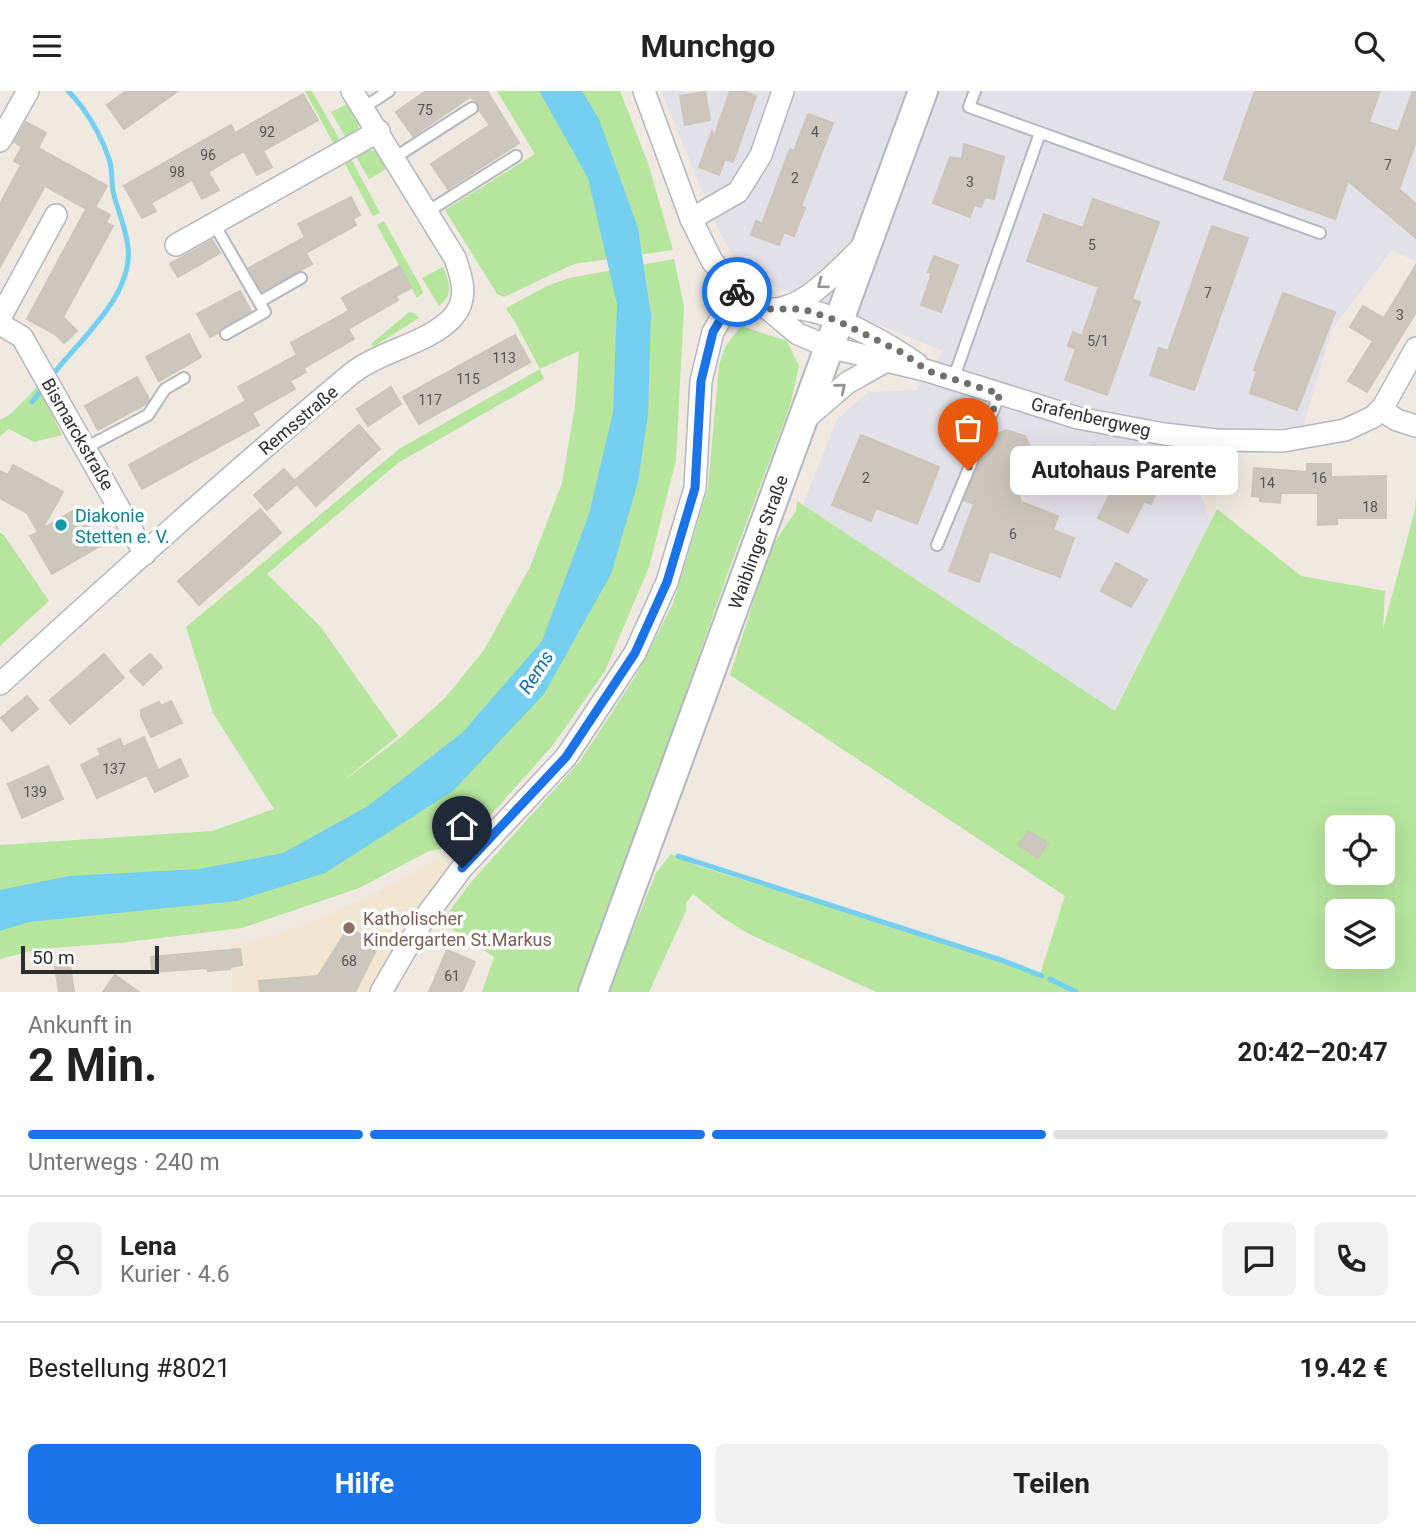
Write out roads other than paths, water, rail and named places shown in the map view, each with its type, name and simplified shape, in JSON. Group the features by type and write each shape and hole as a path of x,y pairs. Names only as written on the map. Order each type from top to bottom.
{"main road":[{"name":"Waiblinger Straße","path":"593,992 923,91"}],"street":[{"path":"0,141 28,91"},
{"path":"644,91 691,219 712,261 737,291 768,309 798,334 834,334"},
{"path":"691,219 738,192 761,155 783,91"},
{"name":"Remsstraße","path":"0,684 237,472 355,371 444,325 460,306 463,290 454,257 358,99"},
{"path":"177,245 379,131"},
{"path":"0,318 56,215"},
{"path":"768,309 794,305 834,275 868,241"},
{"path":"382,992 423,920 462,868 566,757 635,653 667,582 695,488 701,381 713,332 737,291"},
{"name":"Bismarckstraße","path":"0,324 22,337 87,447 145,554"},
{"name":"Grafenbergweg","path":"834,334 901,352 928,371"},
{"name":"Grafenbergweg","path":"834,334 886,361 928,371 1078,418 1164,434 1205,439 1283,441 1324,435 1365,422 1381,409"},
{"path":"1416,348 1381,409 1397,420 1416,426"},
{"path":"802,422 847,383 886,361"}],"lane":[{"path":"358,99 389,91"},
{"path":"975,91 969,107 1320,233"},
{"path":"394,157 472,108"},
{"path":"953,380 1040,133"},
{"path":"427,212 516,156"},
{"path":"214,224 265,312 226,334"},
{"path":"259,302 301,278"},
{"path":"87,447 148,415 165,389 184,378"},
{"path":"937,545 1000,394"},
{"path":"1205,439 1202,462 1214,488"}],"water":[{"name":"Rems","path":"539,91 582,91 599,119 638,228 651,315 648,415 638,482 611,574 544,694 453,791 325,873 236,901 29,922 0,931 0,890 69,876 199,869 283,853 368,806 463,732 542,641 589,514 613,412 617,304 588,178"}],"waterway":[{"path":"51,377 102,317 122,283 127,265 127,240 113,191 109,159 92,123 68,91"},
{"path":"32,402 43,388"},
{"path":"678,856 1004,961 1042,976"},
{"path":"1050,979 1076,992"}],"place":[{"name":"Autohaus Parente","path":"968,470"},
{"name":"Diakonie Stetten e. V.","path":"61,525"},
{"name":"Katholischer Kindergarten St.Markus","path":"349,928"}]}
